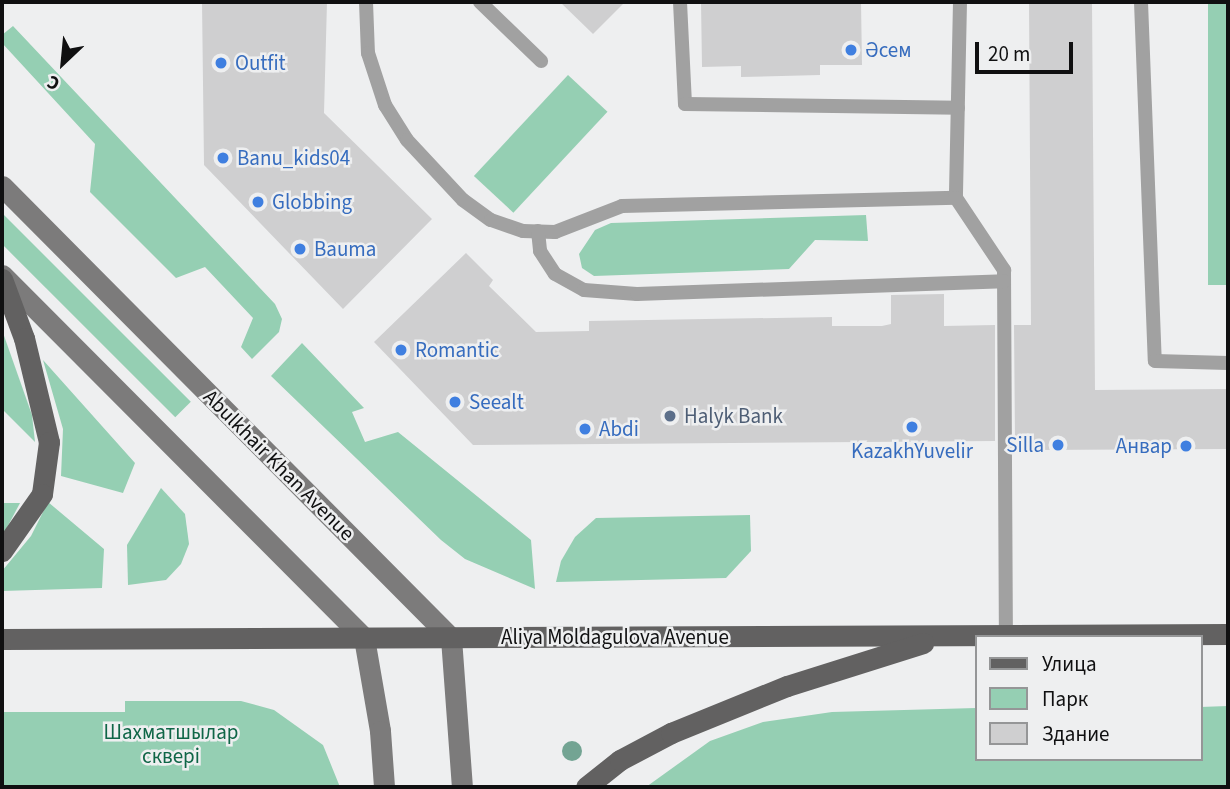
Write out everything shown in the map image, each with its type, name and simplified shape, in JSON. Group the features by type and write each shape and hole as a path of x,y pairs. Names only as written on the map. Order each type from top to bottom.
{"main road":[{"name":"Abulkhair Khan Avenue","path":"2,186 451,638"},
{"path":"2,277 24,338 49,442 42,494 2,551"},
{"path":"2,277 364,638 380,731 384,787"},
{"name":"Aliya Moldagulova Avenue","path":"1006,635 1228,634"},
{"path":"586,787 620,760 671,733 787,686 945,636"},
{"name":"Aliya Moldagulova Avenue","path":"2,639 974,636"},
{"path":"451,638 462,787"}],"lane":[{"path":"366,2 368,53 385,105 407,140 463,200 491,220 538,231 555,232 622,206 956,198"},
{"path":"480,2 541,61"},
{"path":"680,2 685,104 958,108"},
{"path":"960,2 956,198 1004,271 1006,635"},
{"path":"1142,2 1155,361 1228,363"},
{"path":"538,231 540,251 555,274 584,290 637,293 1004,281"}],"green space":[{"path":"1208,2 1228,2 1228,285 1208,285"},
{"path":"13,26 275,304 282,319 279,332 252,359 241,347 253,318 205,267 176,278 90,192 95,144 2,43 2,35"},
{"path":"568,75 607,112 513,213 474,176"},
{"path":"2,213 191,402 175,417 2,244"},
{"path":"866,215 868,241 815,240 789,269 594,276 582,268 579,254 595,230 611,223"},
{"path":"2,330 32,415 35,442 2,409"},
{"path":"302,343 364,408 352,412 365,442 398,432 531,540 535,589 465,559 441,540 271,376"},
{"path":"43,360 135,463 123,493 61,476 63,429"},
{"path":"161,488 185,514 189,544 181,564 166,580 128,585 127,545"},
{"path":"48,502 104,549 102,588 2,591 2,571 31,536"},
{"path":"2,503 20,503 2,537"},
{"path":"750,515 751,551 726,578 556,582 561,561 575,537 596,518"},
{"name":"Шахматшылар сквері","path":"125,701 241,701 274,710 323,745 340,787 2,787 2,712 125,712"},
{"path":"1228,706 1228,787 646,787 710,741 763,722 832,712 974,708 974,761 1202,761 1202,707"}],"building":[{"path":"202,2 327,2 324,113 432,219 343,309 204,165"},
{"path":"560,2 625,2 593,34"},
{"path":"701,2 861,2 862,65 820,65 820,75 741,77 741,66 702,67"},
{"path":"1029,2 1092,2 1095,390 1228,389 1228,449 1033,450 1033,441 1015,441 1014,325 1031,325"},
{"path":"466,253 493,280 489,286 536,332 589,331 589,321 832,317 832,326 882,326 891,324 891,295 944,294 944,326 995,325 995,441 473,445 374,342"}],"place":[{"name":"Әсем","path":"851,50"},
{"name":"Outfit","path":"221,63"},
{"name":"Banu_kids04","path":"223,158"},
{"name":"Globbing","path":"258,202"},
{"name":"Bauma","path":"300,249"},
{"name":"Romantic","path":"401,350"},
{"name":"Seealt","path":"455,402"},
{"name":"Halyk Bank","path":"670,416"},
{"name":"KazakhYuvelir","path":"912,427"},
{"name":"Abdi","path":"585,429"},
{"name":"Silla","path":"1058,445"},
{"name":"Анвар","path":"1186,446"}]}
